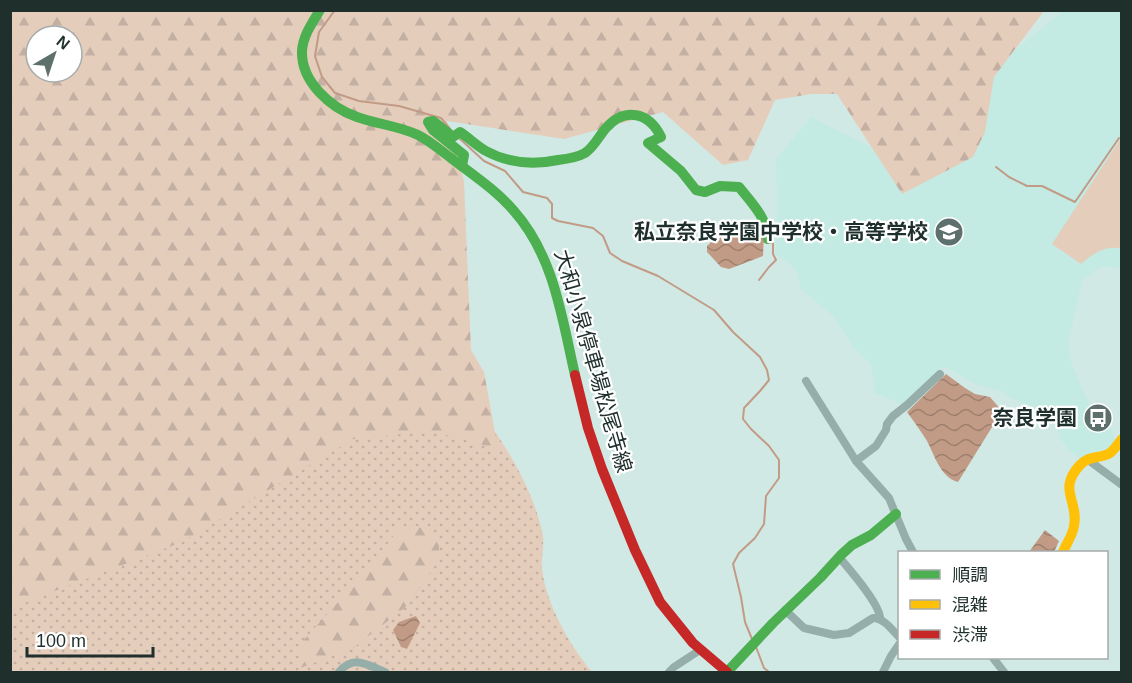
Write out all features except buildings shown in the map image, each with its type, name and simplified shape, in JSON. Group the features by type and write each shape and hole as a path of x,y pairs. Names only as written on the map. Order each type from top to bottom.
{"street":[{"name":"大和小泉停車場松尾寺線","path":"320,10 305,37 302,61 310,81 320,93 345,112 410,131 425,139 486,184 510,206 536,242 555,289 588,428 635,550 660,602 675,622 700,650 727,672"},
{"path":"462,166 464,155 433,130 428,122 433,121 489,153 515,162 543,164 585,153 597,143 602,132 616,119 633,114 640,115 654,125 662,137 648,143 681,171 696,190 705,192 720,186 740,187 763,218 769,233 768,239"},
{"path":"856,461 876,446 890,419 940,374"},
{"path":"806,381 856,461 889,498 912,551"},
{"path":"1063,551 1074,527 1074,509 1070,498 1069,483 1075,471 1087,459 1110,453 1122,439"},
{"path":"1087,459 1122,485"},
{"path":"727,672 839,556 852,545 871,535 896,514"},
{"path":"839,556 875,604 880,619"},
{"path":"785,610 804,628 834,635 849,633 873,618 880,619 898,636"},
{"path":"884,672 898,646"},
{"path":"669,672 700,650"},
{"path":"994,659 1004,672"},
{"path":"339,672 349,663 356,661 385,672"}],"shaded area":[{"name":"私立奈良学園中学校・高等学校","path":"1063,11 1121,12 1121,268 1102,266 1082,280 1069,341 1070,358 1082,389 1092,409 1110,425 1115,440 1110,447 1081,460 1068,449 1060,438 1057,427 1058,419 1011,398 1004,392 976,384 947,368 940,368 903,405 875,393 871,364 853,347 833,316 801,289 796,269 775,254 776,159 811,117 916,169 978,80"}],"green space":[{"path":"11,11 1044,11 994,77 985,132 973,157 902,194 837,94 811,94 775,100 748,160 723,165 663,112 564,139 447,121 464,181 471,350 484,372 498,449 431,431 353,439 182,542 11,608"},
{"path":"1121,138 1121,248 1099,251 1081,264 1052,244"},
{"path":"480,410 512,458 531,496 543,534 542,569 548,596 575,650 592,672 11,672 11,592 276,445"},
{"path":"416,526 439,535 439,560 407,606 352,649 300,668 301,643 358,580 364,577 399,528"}],"water":[{"path":"760,221 764,231 763,256 729,269 721,267 707,252 707,246 712,241"},
{"path":"946,374 975,394 990,397 1002,411 958,482 942,471 927,441 907,412"},
{"path":"1045,530 1059,541 1054,551 1030,551"},
{"path":"416,616 420,623 407,649 401,647 393,630 399,622"}],"waterway":[{"path":"335,10 319,32 315,56 322,77 335,93 359,101 399,106 441,118 451,130"},
{"path":"459,138 484,161 505,171 523,192 547,198 552,204 552,218 593,228 603,236 610,253 622,261 658,276 714,310 733,332 760,357 769,380 744,408 743,419 779,460 779,478 766,496 764,524 755,538 739,553 733,564 745,622 752,639"},
{"path":"996,167 1027,186 1042,186 1075,202 1119,138"},
{"path":"759,280 776,260 773,254 773,243 764,242"},
{"path":"756,647 764,668 769,672"}],"traffic: fast":[{"path":"320,10 306,35 302,51 303,62 312,83 328,100 347,113 403,129 427,140 500,196 514,211 539,248 555,288 575,375"},
{"path":"462,166 464,155 433,130 428,122 433,121 453,137 460,132 494,155 521,162 540,162 585,153 613,121 621,117 636,115 650,122 661,137 648,143 681,171 696,190 705,192 720,186 739,187 762,218 768,239"},
{"path":"727,672 842,554 852,545 871,535 896,514"}],"traffic: slow":[{"path":"1064,551 1074,526 1074,509 1069,488 1073,474 1083,462 1110,453 1122,439"}],"traffic: jam":[{"path":"575,375 588,428 602,469 635,550 660,602 693,643 727,672"}],"place":[{"name":"私立奈良学園中学校・高等学校","path":"949,232"},
{"name":"奈良学園","path":"1098,418"}]}
